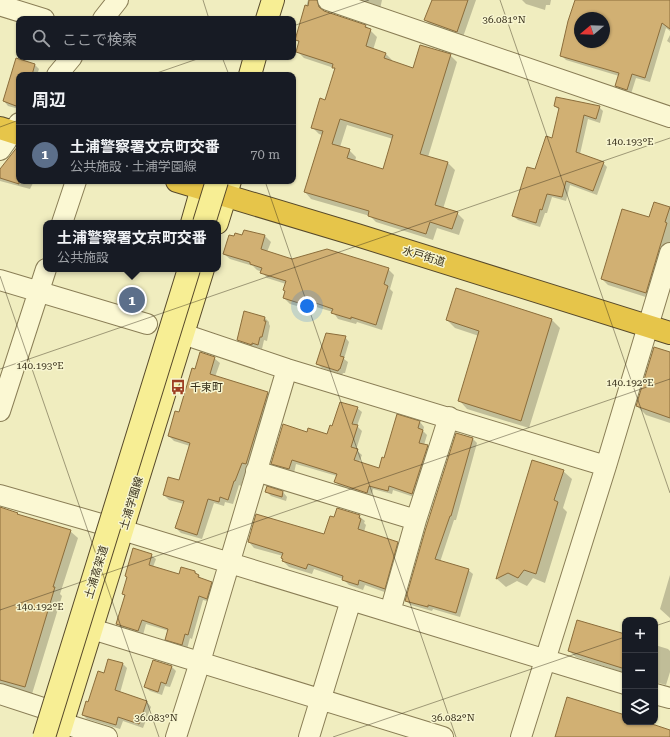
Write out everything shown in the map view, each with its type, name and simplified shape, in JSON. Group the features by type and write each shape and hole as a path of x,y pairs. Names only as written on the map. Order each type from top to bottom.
{"highway":[{"name":"水戸街道","path":"216,185 670,334"}],"main road":[{"path":"255,16 260,0"},
{"path":"268,16 273,0"},
{"path":"281,16 285,0"},
{"path":"238,72 241,60"},
{"path":"251,72 254,60"},
{"path":"264,72 267,60"},
{"path":"194,220 216,185"},
{"path":"205,220 216,185"},
{"path":"216,185 217,220"},
{"path":"34,737 177,272"},
{"name":"土浦高架道","path":"44,737 189,272"},
{"name":"土浦学園線","path":"60,730 202,272"}],"street":[{"path":"105,16 118,0"},
{"path":"328,0 670,117"},
{"path":"2,6 34,16"},
{"path":"60,72 70,60"},
{"path":"0,150 13,129"},
{"path":"63,220 75,184"},
{"path":"521,737 606,466 670,253"},
{"path":"0,411 3,390 45,272"},
{"path":"0,280 147,324"},
{"path":"183,334 287,369 449,417 606,466"},
{"path":"176,737 200,662 228,563 287,369"},
{"path":"390,612 416,520 449,417"},
{"path":"256,471 416,520"},
{"path":"0,495 122,530 622,683"},
{"path":"309,737 351,600"},
{"path":"92,629 443,737"},
{"path":"0,694 43,708 60,730 107,737"},
{"path":"658,695 670,698"}],"building":[{"path":"309,0 317,0 319,7 324,11 366,25 365,27 371,29 366,46 386,53 384,58 413,68 420,45 451,54 420,154 448,162 435,205 458,212 452,229 430,222 426,234 368,216 369,211 304,192 323,131 311,128 320,98 325,100 335,68 332,68 333,64 296,52 299,41 296,40 296,36 305,5 308,6","holes":["340,119 393,135 383,169 347,158 350,149 332,144"]},
{"path":"432,0 468,0 457,32 424,20"},
{"path":"575,0 670,0 670,29 662,23 645,78 632,74 627,90 615,86 619,73 560,56 568,21"},
{"path":"16,58 16,60 22,60 35,64 33,72 16,72 16,106 3,101"},
{"path":"556,97 600,106 596,119 584,115 576,152 604,162 593,191 566,181 562,197 547,194 542,210 540,209 536,223 512,216 527,167 535,169 546,136 552,138 559,108 554,106"},
{"path":"16,149 16,183 0,178 0,169"},
{"path":"654,202 670,207 665,222 667,223 646,293 601,279 622,209 649,217"},
{"path":"244,230 265,235 261,249 292,259 327,249 389,268 384,284 388,286 376,325 351,317 351,319 331,313 333,309 307,300 305,305 283,298 285,291 283,290 286,281 260,273 262,268 250,264 250,262 223,254 229,235 234,236 235,233 242,235"},
{"path":"456,288 552,319 521,421 458,401 479,331 446,320"},
{"path":"125,290 143,295 140,309 122,304"},
{"path":"244,311 265,317 264,321 266,321 262,337 260,337 258,345 252,343 252,345 237,340"},
{"path":"326,333 346,336 340,356 344,357 338,371 316,364"},
{"path":"654,347 670,352 670,418 636,406"},
{"path":"200,352 215,357 210,374 268,392 246,464 242,463 228,500 220,497 219,502 208,499 197,535 175,528 184,501 163,495 168,477 179,480 190,443 168,436 175,411 179,412 192,368 195,369"},
{"path":"340,402 358,407 352,424 358,425 351,447 358,449 354,460 379,468 382,457 384,458 397,414 420,421 418,428 423,430 419,443 428,445 412,494 389,486 388,491 369,486 367,493 334,482 337,474 292,460 289,469 271,464 283,424 307,432 308,428 327,434 330,425 332,426"},
{"path":"456,433 473,438 451,516 435,559 469,569 456,613 428,605 428,607 405,601"},
{"path":"532,460 564,470 554,500 558,502 536,574 524,570 518,578 508,573 496,579"},
{"path":"267,486 283,491 282,497 265,492"},
{"path":"0,507 18,513 17,514 71,530 53,587 55,587 25,687 0,680"},
{"path":"337,508 360,515 359,518 361,519 358,529 398,542 385,589 359,580 358,585 342,580 343,576 308,564 306,569 282,561 283,559 281,558 283,553 248,542 256,514 324,534 330,516 334,517"},
{"path":"133,548 152,554 149,565 179,574 181,567 195,571 195,573 199,575 198,577 212,582 207,599 199,596 188,635 185,634 182,645 165,640 168,629 142,620 138,631 116,624 125,595 122,594 127,577 125,576"},
{"path":"577,620 622,633 622,668 568,651"},
{"path":"108,659 123,663 115,690 147,701 139,724 118,717 116,725 82,715 98,671 104,673"},
{"path":"153,660 172,666 166,684 161,682 158,692 144,687"},
{"path":"567,697 622,714 622,725 655,725 670,730 670,737 555,737"}],"place":[{"name":"土浦警察署文京町交番","path":"132,300"},
{"name":"千束町","path":"178,387"}]}
